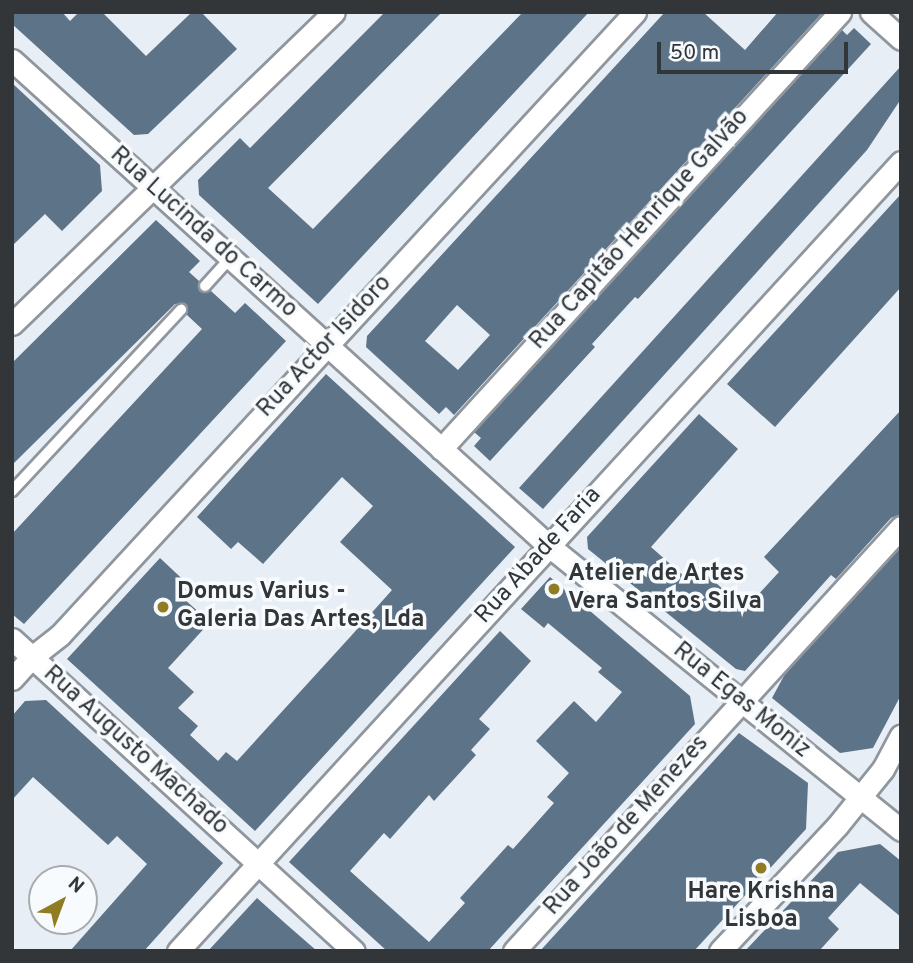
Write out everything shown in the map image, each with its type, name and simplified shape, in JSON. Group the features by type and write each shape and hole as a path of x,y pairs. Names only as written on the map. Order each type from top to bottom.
{"street":[{"path":"12,324 334,12"},
{"name":"Rua Actor Isidoro","path":"12,680 32,657 60,635 635,12"},
{"name":"Rua Capitão Henrique Galvão","path":"441,449 840,12"},
{"path":"871,12 901,39"},
{"name":"Rua Lucinda do Carmo","path":"12,60 549,546"},
{"name":"Rua Abade Faria","path":"178,951 901,162"},
{"name":"Rua João de Menezes","path":"514,951 901,527"},
{"name":"Rua Egas Moniz","path":"549,546 901,830"},
{"name":"Rua Augusto Machado","path":"12,639 354,951"},
{"path":"720,951 860,797 883,769 901,735"}],"lane":[{"path":"205,286 230,258"},
{"path":"12,491 181,310"}],"building":[{"path":"12,12 62,12 70,21 79,12 102,12 146,56 192,12 201,12 237,49 148,134 134,135 12,24"},
{"path":"385,12 442,12 268,188 313,229 523,12 589,12 318,304 199,195 198,180 240,138 250,148"},
{"path":"665,12 703,12 745,50 778,12 822,13 454,415 446,407 439,414 366,347 367,336","holes":["457,305 490,335 458,370 425,341"]},
{"path":"854,28 871,44 638,299 635,297 592,344 595,347 490,461 474,446 481,438 474,432 842,30 847,35"},
{"path":"901,66 901,99 867,150 543,509 519,488"},
{"path":"12,83 100,165 102,191 62,231 45,214 12,246"},
{"path":"901,194 901,287 775,427 727,384"},
{"path":"156,220 200,261 189,272 199,281 199,291 211,291 235,313 245,303 286,341 24,624 12,614 12,534 202,329 187,315 186,304 175,304 12,465 12,363"},
{"path":"326,374 515,547 255,831 67,659 160,558 193,589 184,599 210,622 168,668 194,692 178,708 198,726 190,735 218,761 226,752 237,761 351,636 392,590 340,542 373,506 342,477 263,564 238,542 231,549 197,517"},
{"path":"901,410 901,514 891,518 836,579 831,575 745,671 736,669 588,549 587,537 699,414 738,449 651,547 685,577 696,565 745,609 779,572 764,557"},
{"path":"901,547 901,695 873,748 840,753 772,698 785,674"},
{"path":"550,577 690,696 695,724 488,951 387,951 289,862 500,631 531,661 479,719 490,729 471,750 476,755 434,801 429,795 390,839 384,833 350,871 429,942 465,903 460,898 508,845 513,849 554,803 547,797 569,773 536,741 574,701 596,722 622,692 598,672 602,668 548,623 544,628 521,609"},
{"path":"46,700 223,863 144,951 70,951 84,935 98,935 98,919 147,864 117,836 108,845 33,777 12,800 12,716 25,701"},
{"path":"739,733 808,783 806,829 694,951 540,951"},
{"path":"880,844 901,861 901,917 860,883 828,918 839,929 819,951 745,951 838,852"},
{"path":"257,898 286,924 317,951 208,951"}],"place":[{"name":"Atelier de Artes Vera Santos Silva","path":"554,589"},
{"name":"Domus Varius - Galeria Das Artes, Lda","path":"163,607"},
{"name":"Hare Krishna Lisboa","path":"761,868"}]}
